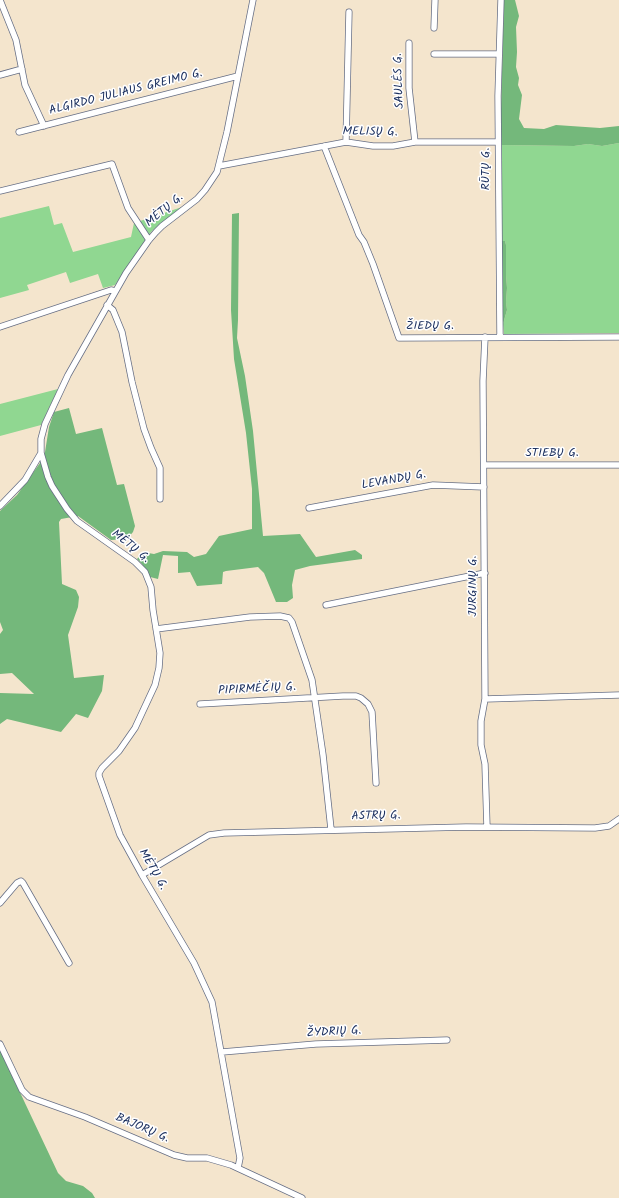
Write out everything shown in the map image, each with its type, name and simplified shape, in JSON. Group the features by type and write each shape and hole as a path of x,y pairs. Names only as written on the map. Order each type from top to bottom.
{"street":[{"path":"0,0 16,40 27,90 44,126"},
{"name":"MĖTŲ G.","path":"238,1168 240,1158 212,1002 188,952 120,835 108,804 99,773 119,751 135,728 155,685 159,668 160,653 151,587 145,572 135,562 77,520 67,509 52,486 45,468 41,454 41,439 45,424 68,375 115,291 149,240 162,226 197,199 212,181 219,166 227,132 253,0"},
{"path":"434,28 435,0"},
{"name":"RŪTŲ G.","path":"500,337 498,96 501,0"},
{"path":"346,142 349,12"},
{"name":"SAULĖS G.","path":"409,43 409,88 415,142"},
{"path":"434,54 499,54"},
{"path":"0,75 22,69"},
{"name":"ALGIRDO JULIAUS GREIMO G.","path":"19,132 238,76"},
{"name":"MELISŲ G.","path":"219,166 346,142 373,146 393,146 415,142 498,142"},
{"name":"ŽIEDŲ G.","path":"324,146 359,235 364,242 373,264 400,338 619,337"},
{"path":"0,191 112,164 128,208 149,240"},
{"path":"0,327 111,290 115,291"},
{"path":"107,305 113,310 122,332 144,429 160,468 160,499"},
{"name":"JURGINŲ G.","path":"485,337 483,381 485,699 481,721 481,745 485,764 487,827"},
{"path":"0,506 24,480 41,454"},
{"name":"STIEBŲ G.","path":"484,465 619,465"},
{"name":"LEVANDŲ G.","path":"309,508 433,485 484,486"},
{"path":"326,605 484,573"},
{"path":"156,629 250,618 286,616 289,618 292,622 312,680 331,829"},
{"path":"485,699 619,695"},
{"name":"PIPIRMĖČIŲ G.","path":"200,704 356,696 361,698 368,704 372,712 376,783"},
{"name":"ASTRŲ G.","path":"142,875 209,835 243,832 331,829 487,827 595,828 608,826 619,819"},
{"path":"0,903 17,883 21,881 69,963"},
{"name":"ŽYDRIŲ G.","path":"222,1052 316,1044 447,1040"},
{"name":"BAJORŲ G.","path":"0,1044 22,1090 29,1097 85,1117 174,1155 187,1158 206,1158 216,1160 238,1168 302,1198"}],"green space":[{"path":"504,0 515,0 519,16 516,27 516,67 519,78 518,85 522,95 519,119 524,128 544,129 556,125 600,128 619,126 619,143 602,146 588,144 574,146 500,145"},
{"path":"619,143 619,333 504,334 503,324 507,310 507,288 506,245 505,241 502,241 500,145 574,146 588,144 602,146"},
{"path":"49,206 54,225 62,223 73,252 131,237 134,223 185,206 151,232 115,285 103,288 98,274 70,283 66,272 27,285 29,290 0,298 0,218"},
{"path":"239,213 237,338 245,376 253,431 263,536 300,534 316,557 355,550 362,555 362,559 310,566 295,570 292,585 293,598 287,602 276,602 264,573 258,567 226,571 223,572 222,584 197,586 190,572 178,573 178,556 163,555 158,579 150,577 137,559 143,552 154,554 163,551 187,552 194,557 206,554 219,536 252,529 252,489 246,433 234,359 231,310 232,214"},
{"path":"502,241 505,241 506,245 507,288 507,310 503,324 500,323"},
{"path":"58,389 41,425 0,436 0,404"},
{"path":"69,408 76,434 102,428 117,485 124,484 135,526 133,532 127,539 111,540 78,516 61,519 59,522 62,584 76,590 79,597 78,607 68,635 74,678 104,675 102,691 88,718 76,714 61,732 7,719 0,724 0,693 34,694 12,673 0,674 0,634 3,630 0,622 0,511 17,495 40,463 45,452 49,427 54,412"},
{"path":"0,1050 58,1173 66,1181 83,1186 92,1193 95,1198 0,1198"}]}
